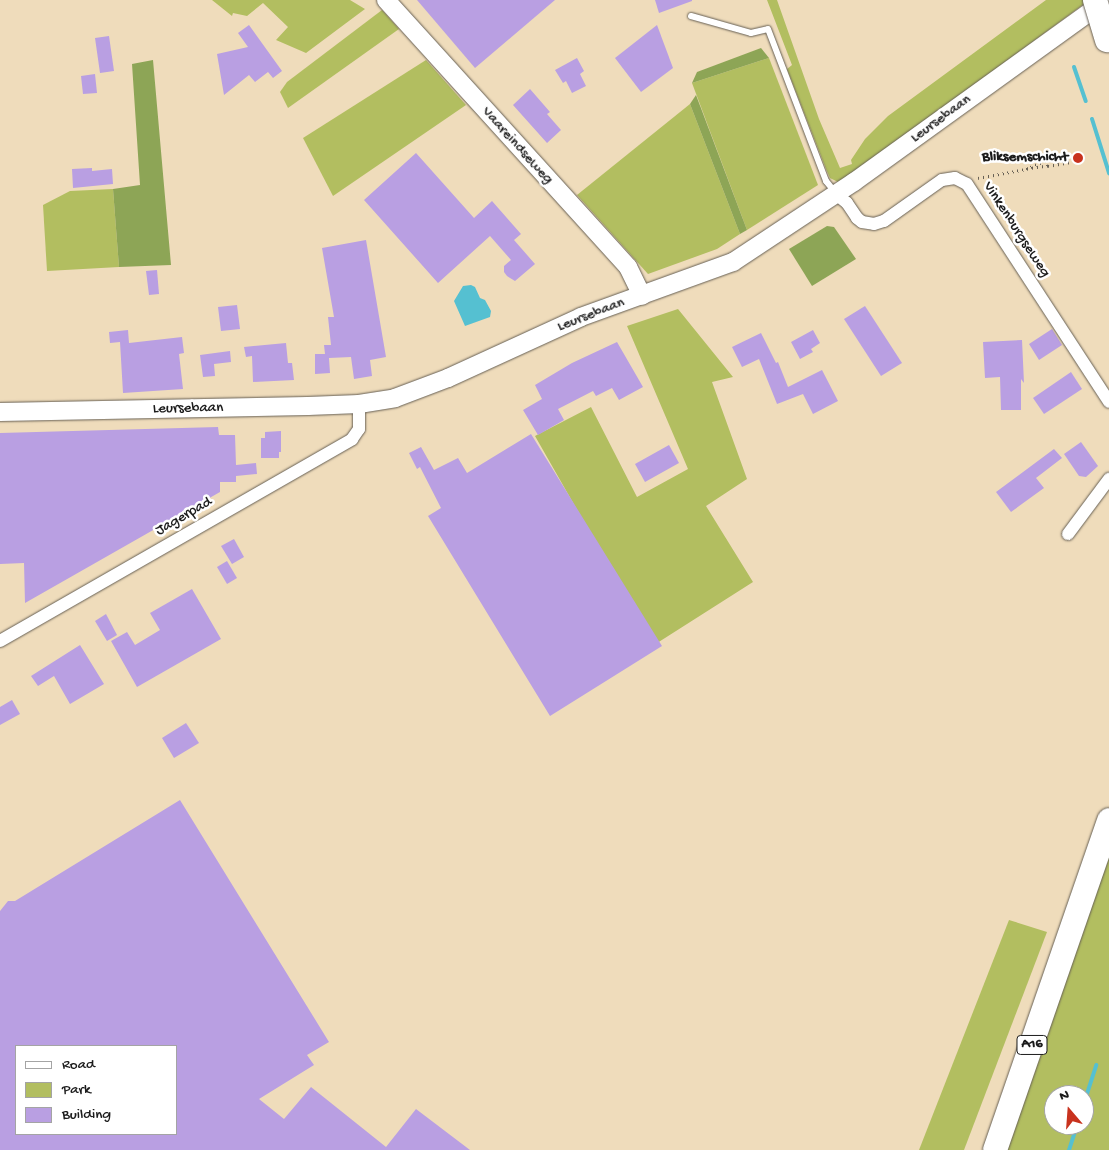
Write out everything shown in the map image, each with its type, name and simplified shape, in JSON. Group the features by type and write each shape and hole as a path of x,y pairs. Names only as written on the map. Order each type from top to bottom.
{"highway":[{"path":"1095,0 1108,43"},
{"name":"A16","path":"996,1150 1109,820"}],"street":[{"name":"Vaareindseweg","path":"386,0 628,267 642,296"},
{"name":"Leursebaan","path":"0,412 358,404 404,395 448,378 581,317 734,262 836,194 1106,0"},
{"name":"Vinkenburgseweg","path":"836,194 847,203 862,222 874,224 884,221 942,180 955,178 962,181 972,191 1109,402"},
{"name":"Jagerpad","path":"0,642 352,439 359,430 358,404"},
{"path":"1068,534 1109,479"}],"lane":[{"path":"691,16 751,33 768,29 826,181 836,194"}],"path":[{"path":"1069,159 1057,161 1078,158"},
{"path":"1026,169 1048,160 1069,159"},
{"path":"962,181 1048,166 1069,159"},
{"path":"1048,160 1048,166"}],"green space":[{"path":"212,0 350,0 365,9 306,53 276,40 288,27 263,3 247,16 233,13 232,16"},
{"path":"767,0 777,0 819,119 840,168 852,164 851,160 865,139 888,116 1046,0 1083,0 1084,4 840,183 830,178 826,169 787,69 792,65"},
{"path":"382,10 399,29 288,108 280,92 287,82"},
{"path":"761,48 769,58 692,83 697,72"},
{"path":"769,58 818,185 747,230 692,83"},
{"path":"153,60 171,265 119,267 113,189 140,185 132,64"},
{"path":"426,60 466,105 333,196 303,138"},
{"path":"696,95 747,230 740,234 690,104"},
{"path":"690,104 740,234 717,249 648,274 577,195"},
{"path":"113,189 119,267 47,271 43,205 70,191"},
{"path":"827,226 834,227 856,259 812,286 789,249"},
{"path":"678,309 733,377 712,382 747,479 706,506 753,582 654,645 535,436 591,407 637,497 688,469 627,326"},
{"path":"1109,848 1109,1150 1005,1150"},
{"path":"1009,920 1047,932 964,1150 919,1150"}],"water":[{"path":"471,285 475,287 480,298 485,300 491,311 490,317 465,326 454,301 463,286"}],"building":[{"path":"417,0 555,0 475,68"},
{"path":"655,0 692,0 692,1 659,13"},
{"path":"249,25 282,71 273,78 268,72 255,82 249,75 224,95 217,54 248,47 238,33"},
{"path":"657,25 673,68 641,92 615,58"},
{"path":"109,36 114,71 100,73 95,38"},
{"path":"577,58 584,71 580,74 586,86 572,93 566,81 563,83 555,70"},
{"path":"95,74 97,93 83,94 81,76"},
{"path":"530,89 550,112 547,114 561,130 547,143 513,105"},
{"path":"416,153 474,218 492,201 521,234 514,240 535,264 515,281 504,272 504,266 511,260 490,236 438,283 364,200"},
{"path":"92,168 92,171 112,169 113,184 73,188 72,169"},
{"path":"366,240 386,357 370,360 372,376 354,379 351,357 329,358 330,373 315,374 315,354 325,354 324,345 331,345 328,317 334,317 322,248"},
{"path":"157,270 159,294 149,295 146,271"},
{"path":"237,305 240,329 221,331 218,307"},
{"path":"865,306 902,363 881,376 844,319"},
{"path":"1052,329 1062,345 1039,360 1029,344"},
{"path":"128,330 129,343 182,337 184,353 179,354 183,389 123,393 120,342 110,343 109,332"},
{"path":"813,330 820,343 811,349 813,352 800,359 791,342"},
{"path":"761,333 776,363 778,362 788,387 822,370 838,401 813,414 803,394 777,404 759,359 742,367 732,347"},
{"path":"1022,340 1024,383 1021,379 1021,410 1001,410 1000,377 985,378 983,342"},
{"path":"617,342 643,387 619,400 612,388 596,396 593,391 558,409 564,420 538,435 523,410 542,399 535,385 572,363"},
{"path":"286,343 288,363 292,363 294,380 253,382 252,356 246,357 244,347"},
{"path":"230,351 231,362 214,364 215,376 203,377 200,355"},
{"path":"1071,372 1082,389 1044,414 1033,398"},
{"path":"218,427 219,435 235,435 236,465 256,463 257,474 236,476 236,482 220,482 220,492 25,603 24,563 0,564 0,433"},
{"path":"281,431 281,452 279,452 279,458 261,458 261,438 265,438 265,432"},
{"path":"531,434 662,646 550,716 428,516 441,508 420,467 417,469 409,453 421,447 434,470 458,458 467,473"},
{"path":"1081,442 1098,466 1086,477 1079,476 1064,454"},
{"path":"669,445 679,463 645,482 635,464"},
{"path":"1054,449 1062,458 1036,478 1044,488 1011,512 996,492"},
{"path":"234,539 244,557 232,564 221,546"},
{"path":"227,561 237,578 227,584 217,567"},
{"path":"192,589 221,639 137,687 111,641 127,632 135,645 160,630 150,613"},
{"path":"106,614 117,635 107,641 95,621"},
{"path":"80,645 104,684 70,704 54,676 38,686 31,676"},
{"path":"12,700 20,714 0,725 0,707"},
{"path":"186,723 199,743 174,758 162,738"},
{"path":"180,800 329,1042 307,1055 314,1065 259,1099 284,1119 311,1087 386,1147 416,1109 470,1150 0,1150 0,911 8,901 15,901"}],"waterway":[{"path":"1074,67 1086,101"},
{"path":"1092,119 1109,173"},
{"path":"1090,1085 1096,1065"},
{"path":"1069,1150 1074,1135"}],"place":[{"name":"Bliksemschicht","path":"1078,158"}]}
